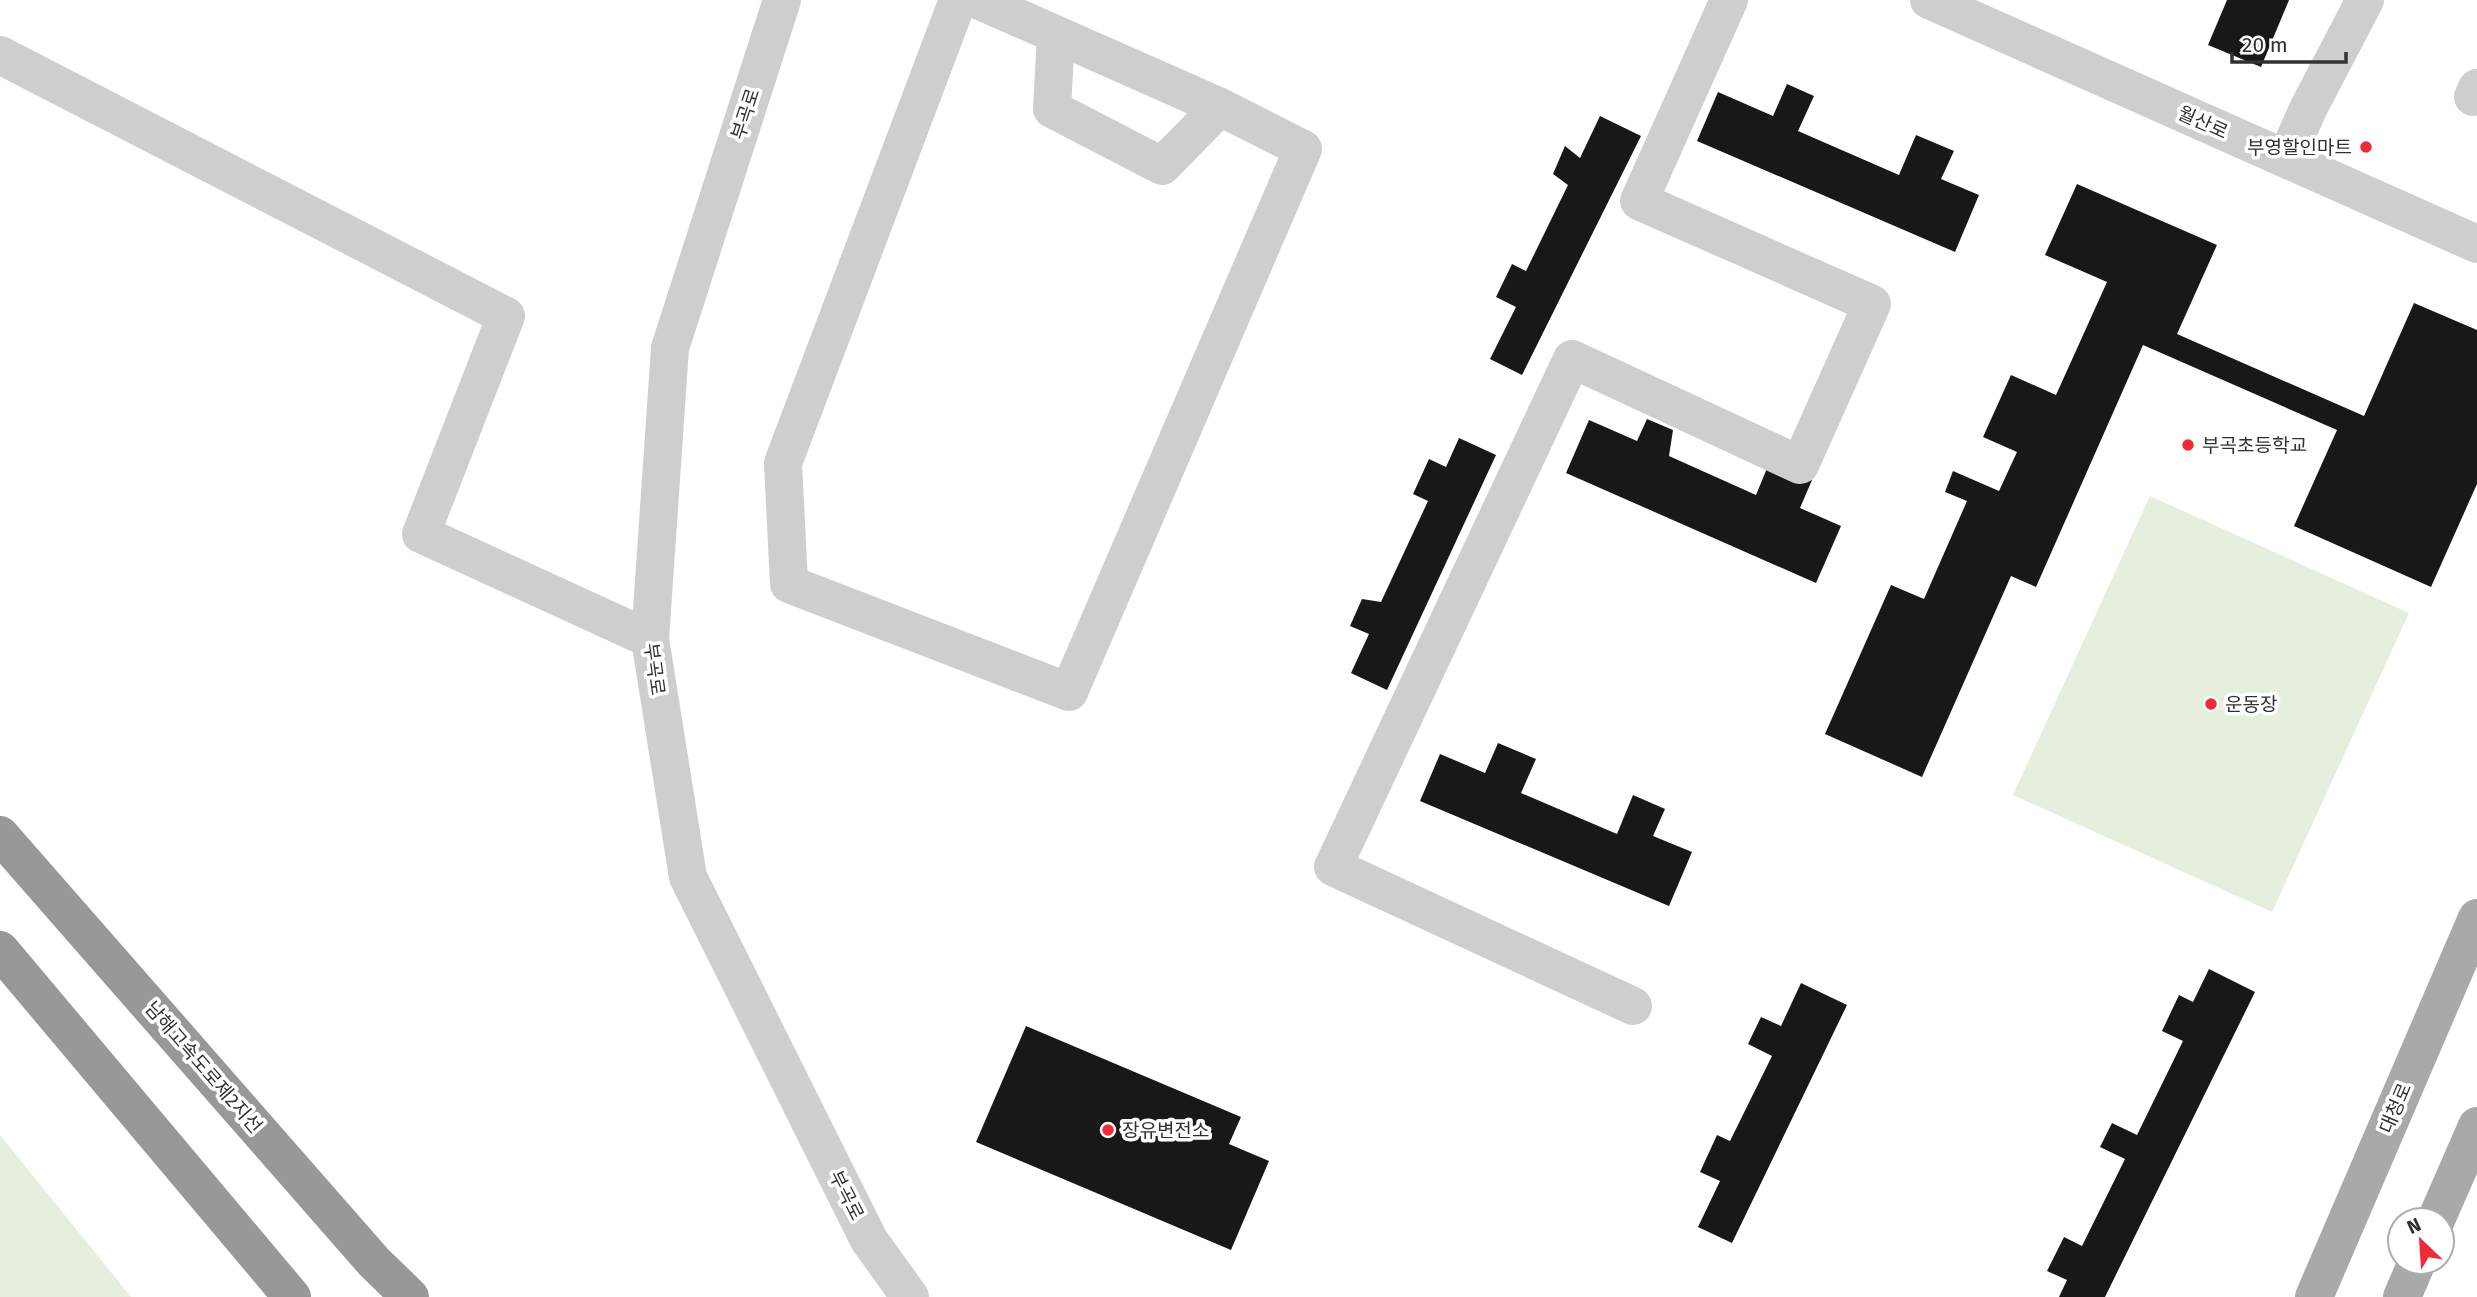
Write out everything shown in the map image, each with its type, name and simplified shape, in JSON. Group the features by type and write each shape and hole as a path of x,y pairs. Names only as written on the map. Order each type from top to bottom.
{"highway":[{"name":"남해고속도로제2지선","path":"0,835 374,1262 410,1297"},
{"path":"0,950 292,1297"}],"main road":[{"name":"대청로","path":"2314,1297 2477,918"},
{"path":"2442,1206 2477,1126"},
{"path":"2402,1297 2411,1276"}],"street":[{"name":"부곡로","path":"782,0 670,348 650,639 688,877 869,1240 910,1297"},
{"path":"958,0 783,463 789,584 1069,692 1303,149 1220,107 978,0"},
{"path":"1633,1006 1334,867 1572,359 1800,465 1872,304 1639,201 1729,0"},
{"name":"월산로","path":"1929,0 2477,244"},
{"path":"2286,159 2308,109 2365,0"},
{"path":"1056,35 1052,109 1162,166 1220,107"},
{"path":"0,55 506,316 421,534 650,639"}],"green space":[{"name":"운동장","path":"2150,496 2409,613 2272,912 2013,795"},
{"path":"0,1135 131,1297 0,1297"}],"building":[{"path":"2227,0 2289,0 2261,67 2208,45"},
{"path":"1787,84 1814,96 1798,131 1899,175 1916,135 1954,151 1941,179 1979,195 1955,252 1697,141 1718,92 1773,116"},
{"path":"1600,116 1641,136 1522,375 1490,359 1516,307 1496,297 1512,264 1526,271 1568,185 1553,174 1565,146 1580,158"},
{"path":"2077,184 2217,245 2177,334 2364,416 2414,303 2477,330 2477,484 2431,587 2294,526 2337,430 2143,345 2036,587 2011,576 1922,777 1825,734 1891,585 1924,599 1967,501 1945,492 1953,471 1999,491 2017,452 1983,437 2011,375 2056,395 2107,282 2045,255"},
{"path":"1647,419 1673,430 1669,456 1756,495 1770,461 1812,480 1800,508 1841,526 1816,583 1566,473 1589,420 1637,441"},
{"path":"1459,438 1496,455 1387,690 1351,673 1369,634 1350,626 1362,599 1381,602 1428,501 1413,494 1429,459 1446,467"},
{"path":"1498,743 1536,759 1521,793 1617,834 1633,795 1665,809 1653,836 1692,852 1669,906 1420,801 1440,754 1485,773"},
{"path":"2209,969 2255,992 2105,1297 2059,1297 2067,1280 2047,1271 2064,1237 2082,1246 2125,1159 2100,1147 2112,1123 2137,1135 2183,1041 2162,1031 2179,995 2193,1002"},
{"path":"1801,983 1847,1005 1732,1243 1698,1227 1720,1181 1700,1172 1717,1135 1730,1141 1772,1056 1748,1044 1761,1017 1781,1026"},
{"name":"장유변전소","path":"1026,1026 1241,1117 1229,1144 1269,1161 1231,1250 976,1142"}],"place":[{"name":"부영할인마트","path":"2366,147"},
{"name":"부곡초등학교","path":"2188,445"},
{"name":"운동장","path":"2211,704"},
{"name":"장유변전소","path":"1108,1130"}]}
